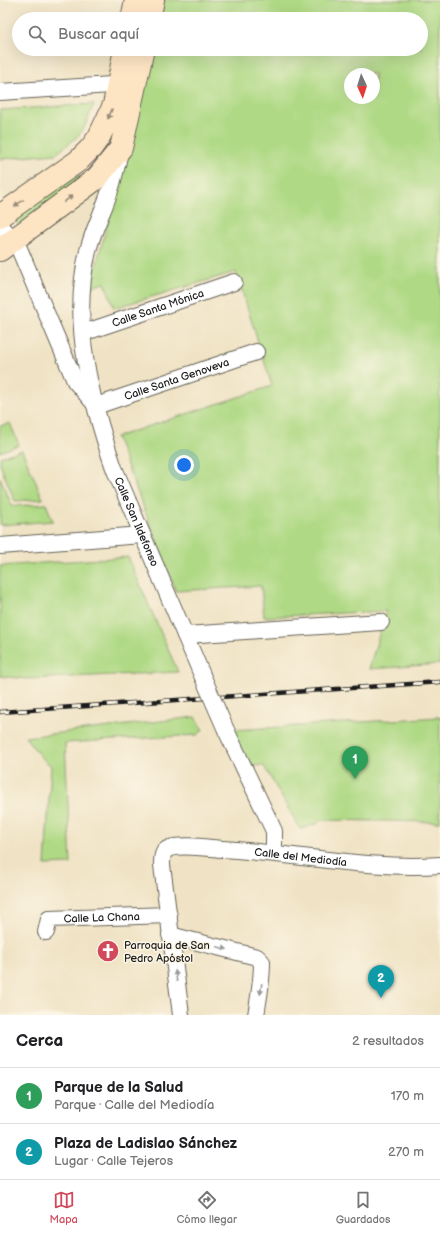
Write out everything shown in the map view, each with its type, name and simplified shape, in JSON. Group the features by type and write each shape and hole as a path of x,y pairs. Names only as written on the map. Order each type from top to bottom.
{"main road":[{"path":"133,12 136,0"},
{"path":"150,12 153,0"},
{"path":"5,239 96,178 121,148 127,84 126,56"},
{"path":"0,216 78,161 91,148 127,84 140,56"}],"street":[{"path":"0,92 127,84"},
{"name":"Calle San Ildefonso","path":"121,148 108,198 88,249 83,273 81,298 83,334 88,372 104,437 114,468 226,730 274,831 274,852"},
{"path":"78,161 105,189 108,198"},
{"name":"Calle San Ildefonso","path":"5,239 75,381 96,406"},
{"name":"Calle Santa Mónica","path":"83,334 234,282"},
{"name":"Calle Santa Genoveva","path":"96,406 256,352"},
{"path":"0,546 142,535"},
{"path":"185,635 381,622"},
{"name":"Calle del Mediodía","path":"169,915 162,865 163,853 170,848 178,847 274,852 357,863 440,865"},
{"path":"169,915 170,935 182,1015"},
{"name":"Calle La Chana","path":"46,932 49,919 169,915"},
{"path":"170,935 257,957 262,962 261,989 256,1015"}],"green space":[{"path":"160,0 440,0 440,664 369,669 386,611 264,617 261,586 176,591 116,437 272,386 236,272 114,308 105,283 90,287 121,175 148,56 428,56 428,12 157,12"},
{"path":"94,104 84,128 77,137 56,154 0,159 0,110"},
{"path":"77,173 81,180 18,225 13,217"},
{"path":"10,423 19,445 0,452 0,426"},
{"path":"22,450 43,499 15,501 0,465 0,457"},
{"path":"0,477 12,506 46,504 53,521 0,525"},
{"path":"128,557 178,672 27,679 0,676 0,566"},
{"path":"195,717 203,730 197,735 65,743 71,864 45,865 51,766 41,757 25,737"},
{"path":"440,717 440,822 321,820 317,824 300,829 264,766 249,765 233,730"}],"railway":[{"path":"0,712 440,682"}],"place":[{"name":"Parque de la Salud","path":"355,779"},
{"name":"Parroquia de San Pedro Apóstol","path":"108,951"},
{"name":"Plaza de Ladislao Sánchez","path":"381,998"}]}
